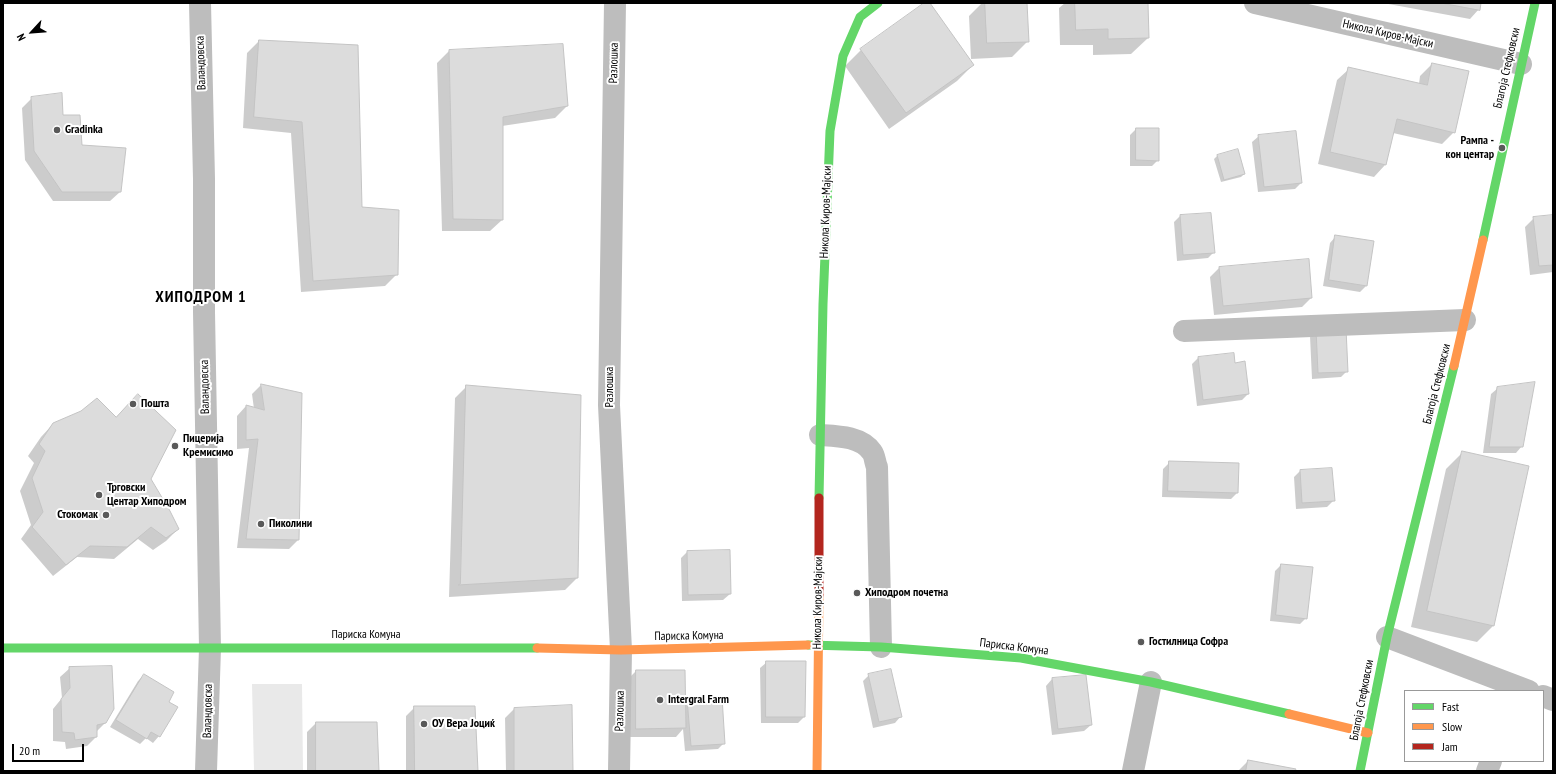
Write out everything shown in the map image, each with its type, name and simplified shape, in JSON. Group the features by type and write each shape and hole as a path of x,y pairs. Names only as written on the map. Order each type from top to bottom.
{"street":[{"name":"Валандовска","path":"200,3 204,178 204,312 210,648 206,771"},
{"name":"Разлошка","path":"615,3 609,405 621,650 619,771"},
{"name":"Никола Киров-Мајски","path":"817,771 820,435 823,304 830,132 843,56 860,17 878,3"},
{"name":"Никола Киров-Мајски","path":"1254,3 1521,64"},
{"name":"Благоја Стефковски","path":"1360,771 1387,637 1465,320 1534,3"},
{"path":"1184,331 1465,320"},
{"path":"820,435 846,437 862,443 872,452 877,467 881,647"},
{"path":"1387,637 1526,690"},
{"name":"Париска Комуна","path":"3,648 514,647 621,650 817,645 881,647 1022,658 1151,682 1368,733"},
{"path":"1133,771 1151,682"}],"shaded area":[{"path":"252,684 302,684 303,771 254,771"}],"building":[{"path":"924,3 930,3 974,65 906,113 860,49"},
{"path":"985,3 1027,3 1029,42 987,43"},
{"path":"1075,3 1148,3 1149,38 1108,39 1108,29 1076,30"},
{"path":"1441,3 1481,3 1480,10"},
{"path":"259,40 358,45 362,207 399,210 398,275 313,281 302,122 254,117"},
{"path":"563,44 568,106 503,117 503,220 453,219 449,50"},
{"path":"1432,63 1469,71 1455,133 1397,119 1386,165 1330,152 1348,67 1427,85"},
{"name":"Gradinka","path":"62,93 63,115 80,115 82,145 126,148 121,192 62,192 34,151 31,97"},
{"path":"1136,128 1159,128 1159,161 1136,160"},
{"path":"1296,131 1302,183 1264,187 1258,135"},
{"path":"1238,149 1245,174 1224,180 1217,155"},
{"path":"1211,213 1215,253 1183,255 1180,215"},
{"path":"1553,215 1553,265 1539,266 1533,217"},
{"path":"1335,235 1374,241 1367,286 1329,280"},
{"path":"1309,259 1312,298 1223,306 1219,267"},
{"path":"1346,328 1348,372 1318,373 1316,329"},
{"path":"1234,353 1235,363 1245,361 1249,394 1203,400 1198,357"},
{"path":"1535,382 1523,447 1489,447 1497,387"},
{"path":"261,384 302,393 299,540 246,539 258,439 246,440 246,405 264,410"},
{"path":"466,385 581,395 578,578 458,585 460,584"},
{"name":"Трговски Центар Хиподром","path":"138,394 176,430 151,479 179,529 166,538 151,527 127,547 90,546 66,565 32,527 43,512 32,478 45,451 39,444 53,423 81,411 97,398 116,417"},
{"path":"1462,451 1529,466 1494,626 1427,611"},
{"path":"1169,461 1239,463 1238,493 1168,491"},
{"path":"1332,468 1335,501 1302,503 1300,470"},
{"path":"730,550 731,594 688,595 687,551"},
{"path":"1281,564 1313,567 1307,619 1276,615"},
{"path":"766,661 806,661 805,717 766,717"},
{"path":"112,666 114,709 106,723 97,725 97,737 75,740 74,733 62,732 61,699 70,688 69,667"},
{"path":"891,669 902,717 879,722 868,674"},
{"path":"636,670 685,670 686,728 636,729"},
{"path":"144,674 174,692 169,702 178,707 160,737 151,732 147,739 116,720"},
{"path":"1086,675 1092,725 1058,729 1052,678"},
{"path":"722,697 725,744 691,746 687,699"},
{"path":"572,705 573,771 514,771 514,708"},
{"path":"414,706 475,706 478,771 415,771"},
{"path":"316,722 377,722 379,771 316,771"},
{"path":"1248,760 1296,769 1295,771 1246,771"}],"traffic: fast":[{"path":"819,498 823,304 830,131 843,56 860,17 878,3"},
{"path":"1483,240 1535,3"},
{"path":"1360,771 1387,637 1454,366"},
{"path":"808,645 881,647 1021,658 1151,682 1289,714"},
{"path":"3,648 537,648"}],"traffic: slow":[{"path":"1454,366 1483,240"},
{"path":"817,771 819,596"},
{"path":"537,648 621,650 808,645"},
{"path":"1289,714 1368,733"}],"traffic: jam":[{"path":"819,498 819,596"}],"place":[{"name":"Gradinka","path":"57,130"},
{"name":"Рампа - кон центар","path":"1502,148"},
{"name":"Пошта","path":"133,404"},
{"name":"Пицерија Кремисимо","path":"175,446"},
{"name":"Трговски Центар Хиподром","path":"99,495"},
{"name":"Стокомак","path":"106,515"},
{"name":"Пиколини","path":"261,524"},
{"name":"Хиподром почетна","path":"857,593"},
{"name":"Гостилница Софра","path":"1141,642"},
{"name":"Intergral Farm","path":"660,700"},
{"name":"ОУ Вера Јоциќ","path":"424,724"}],"district":[{"name":"ХИПОДРОМ 1","path":"201,297"}]}
